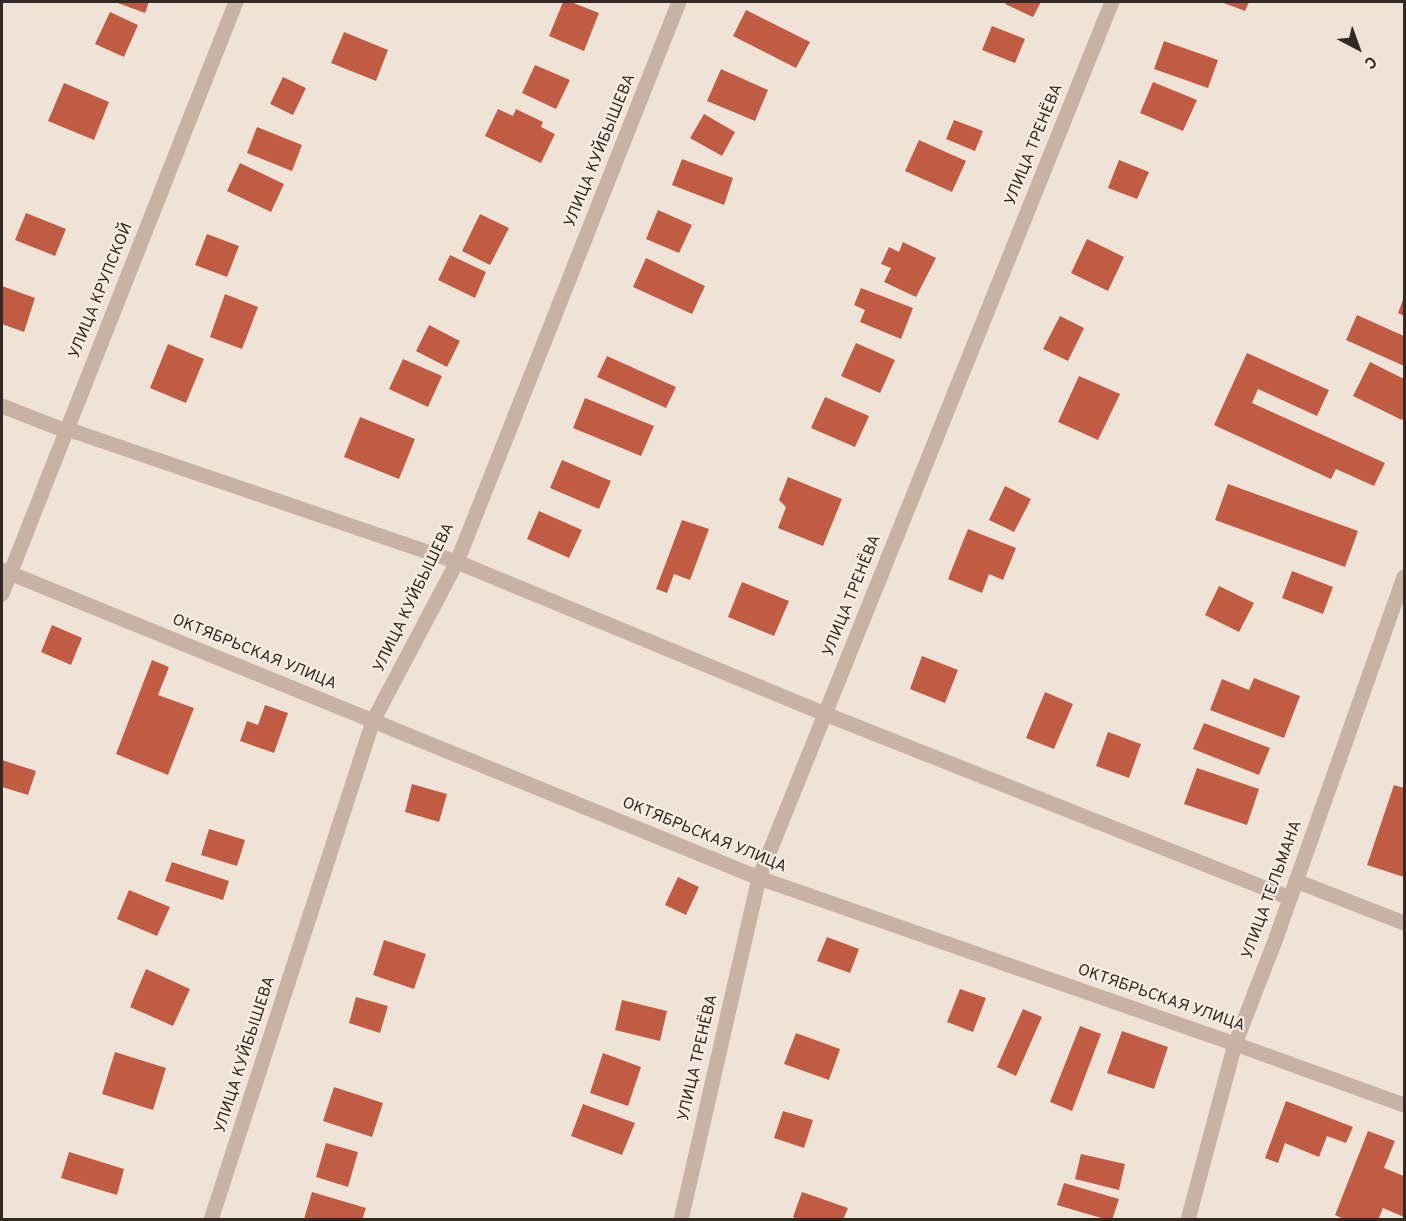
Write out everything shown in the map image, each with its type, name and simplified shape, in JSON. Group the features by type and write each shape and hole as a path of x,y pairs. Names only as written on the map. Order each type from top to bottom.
{"street":[{"name":"УЛИЦА КРУПСКОЙ","path":"2,594 5,572 66,430 236,2"},
{"name":"УЛИЦА КУЙБЫШЕВА","path":"211,1220 374,721 457,562 680,2"},
{"name":"УЛИЦА ТРЕНЁВА","path":"681,1220 759,878 1112,2"},
{"path":"2,406 66,430 457,562 825,714 1290,898"},
{"name":"ОКТЯБРЬСКАЯ УЛИЦА","path":"5,572 759,878 1404,1104"},
{"name":"УЛИЦА ТЕЛЬМАНА","path":"1188,1220 1235,1044 1275,941 1404,577"},
{"path":"1296,881 1404,923"}],"building":[{"path":"115,2 149,2 145,13"},
{"path":"563,2 571,2 599,13 584,51 549,36"},
{"path":"1006,2 1041,2 1033,17 1005,4"},
{"path":"1221,2 1249,2 1245,11"},
{"path":"746,10 810,42 796,68 733,36"},
{"path":"110,12 138,25 124,57 95,44"},
{"path":"992,26 1025,39 1015,63 982,50"},
{"path":"344,32 388,50 376,81 331,63"},
{"path":"1164,41 1218,60 1208,88 1154,69"},
{"path":"535,65 570,80 556,109 522,93"},
{"path":"721,69 768,90 755,121 707,101"},
{"path":"283,77 306,88 293,115 270,104"},
{"path":"1153,82 1197,100 1183,131 1140,113"},
{"path":"64,83 109,102 94,140 48,121"},
{"path":"498,109 513,116 516,109 543,122 541,127 555,134 541,163 485,136"},
{"path":"704,114 735,132 722,156 690,138"},
{"path":"954,120 983,131 975,151 946,139"},
{"path":"257,127 302,145 292,171 247,153"},
{"path":"919,140 966,161 952,192 905,171"},
{"path":"682,159 733,178 724,205 672,185"},
{"path":"1119,160 1149,172 1137,199 1108,188"},
{"path":"240,163 284,184 271,212 227,191"},
{"path":"658,210 692,225 679,253 646,239"},
{"path":"26,213 66,229 55,256 15,240"},
{"path":"480,214 509,228 490,265 462,251"},
{"path":"207,234 239,246 227,277 195,265"},
{"path":"1087,239 1124,257 1108,291 1071,273"},
{"path":"903,242 936,258 916,297 884,282 891,268 881,264 889,247 899,252"},
{"path":"450,255 486,272 475,298 438,280"},
{"path":"646,258 705,286 692,314 633,287"},
{"path":"2,286 35,298 24,332 2,324"},
{"path":"861,288 913,308 901,339 860,322 865,310 854,305"},
{"path":"225,294 258,307 242,349 210,337"},
{"path":"1404,297 1404,316 1398,313"},
{"path":"1357,315 1404,336 1404,366 1346,340"},
{"path":"1060,316 1084,328 1068,361 1043,349"},
{"path":"429,325 460,341 447,367 416,351"},
{"path":"856,343 895,360 880,393 841,376"},
{"path":"168,344 204,359 186,403 150,388"},
{"path":"1247,353 1329,390 1317,416 1258,389 1252,403 1385,463 1374,486 1336,469 1331,479 1214,425"},
{"path":"607,356 676,387 666,408 597,377"},
{"path":"403,359 442,376 428,407 389,389"},
{"path":"1370,362 1404,379 1404,416 1402,420 1353,396"},
{"path":"1079,376 1120,394 1098,440 1058,422"},
{"path":"825,397 869,416 855,447 811,428"},
{"path":"585,398 654,426 641,456 573,428"},
{"path":"360,417 415,439 399,479 344,457"},
{"path":"562,460 611,481 599,509 550,488"},
{"path":"788,477 842,499 823,546 778,528 786,507 779,500"},
{"path":"1228,484 1358,531 1345,567 1215,520"},
{"path":"1005,486 1031,499 1014,532 989,520"},
{"path":"539,511 582,530 569,558 527,539"},
{"path":"682,520 709,529 690,580 674,574 667,593 656,589"},
{"path":"968,529 1016,548 1003,580 989,574 982,593 948,579"},
{"path":"1292,571 1333,587 1323,614 1282,598"},
{"path":"742,582 789,601 774,636 728,617"},
{"path":"1219,586 1254,603 1239,632 1205,615"},
{"path":"52,625 82,638 71,665 41,652"},
{"path":"922,656 958,670 945,703 910,689"},
{"path":"152,660 169,667 158,695 194,708 168,775 116,754"},
{"path":"1254,678 1300,696 1284,738 1210,710 1222,679 1249,690"},
{"path":"1045,692 1073,704 1054,749 1026,738"},
{"path":"265,705 288,713 274,753 240,741 247,721 258,725"},
{"path":"1204,723 1270,748 1259,775 1193,749"},
{"path":"1108,732 1141,744 1129,778 1096,766"},
{"path":"2,760 36,771 28,795 2,787"},
{"path":"1197,768 1259,789 1247,825 1184,804"},
{"path":"412,784 447,794 439,822 405,812"},
{"path":"1394,785 1404,788 1404,877 1367,865"},
{"path":"209,829 245,840 237,866 201,855"},
{"path":"172,862 229,881 223,900 165,881"},
{"path":"678,877 699,887 686,915 665,905"},
{"path":"129,890 170,907 157,936 117,919"},
{"path":"827,937 859,949 850,973 817,961"},
{"path":"384,940 426,954 414,989 373,975"},
{"path":"146,969 190,989 173,1026 130,1007"},
{"path":"960,989 986,998 973,1032 947,1022"},
{"path":"356,997 388,1006 380,1033 349,1023"},
{"path":"622,1000 667,1011 660,1041 615,1030"},
{"path":"1023,1009 1042,1017 1016,1076 997,1067"},
{"path":"1080,1026 1101,1034 1072,1111 1050,1102"},
{"path":"1122,1031 1168,1047 1154,1089 1107,1073"},
{"path":"796,1033 840,1049 829,1080 784,1064"},
{"path":"115,1052 166,1068 153,1110 102,1094"},
{"path":"603,1053 641,1067 628,1106 590,1093"},
{"path":"334,1087 383,1103 372,1137 323,1121"},
{"path":"1286,1101 1353,1127 1346,1143 1327,1136 1319,1157 1285,1143 1278,1163 1265,1158"},
{"path":"583,1104 635,1123 622,1155 571,1136"},
{"path":"783,1111 813,1120 804,1148 774,1138"},
{"path":"1368,1131 1395,1141 1384,1168 1404,1176 1404,1217 1383,1208 1378,1220 1346,1220 1335,1215"},
{"path":"326,1143 358,1152 348,1187 316,1177"},
{"path":"69,1152 124,1169 117,1195 61,1178"},
{"path":"1081,1154 1125,1164 1119,1190 1075,1179"},
{"path":"1064,1183 1119,1199 1112,1220 1057,1205"},
{"path":"312,1192 366,1208 362,1220 304,1219"},
{"path":"802,1192 848,1208 843,1220 799,1220 793,1217"}]}
